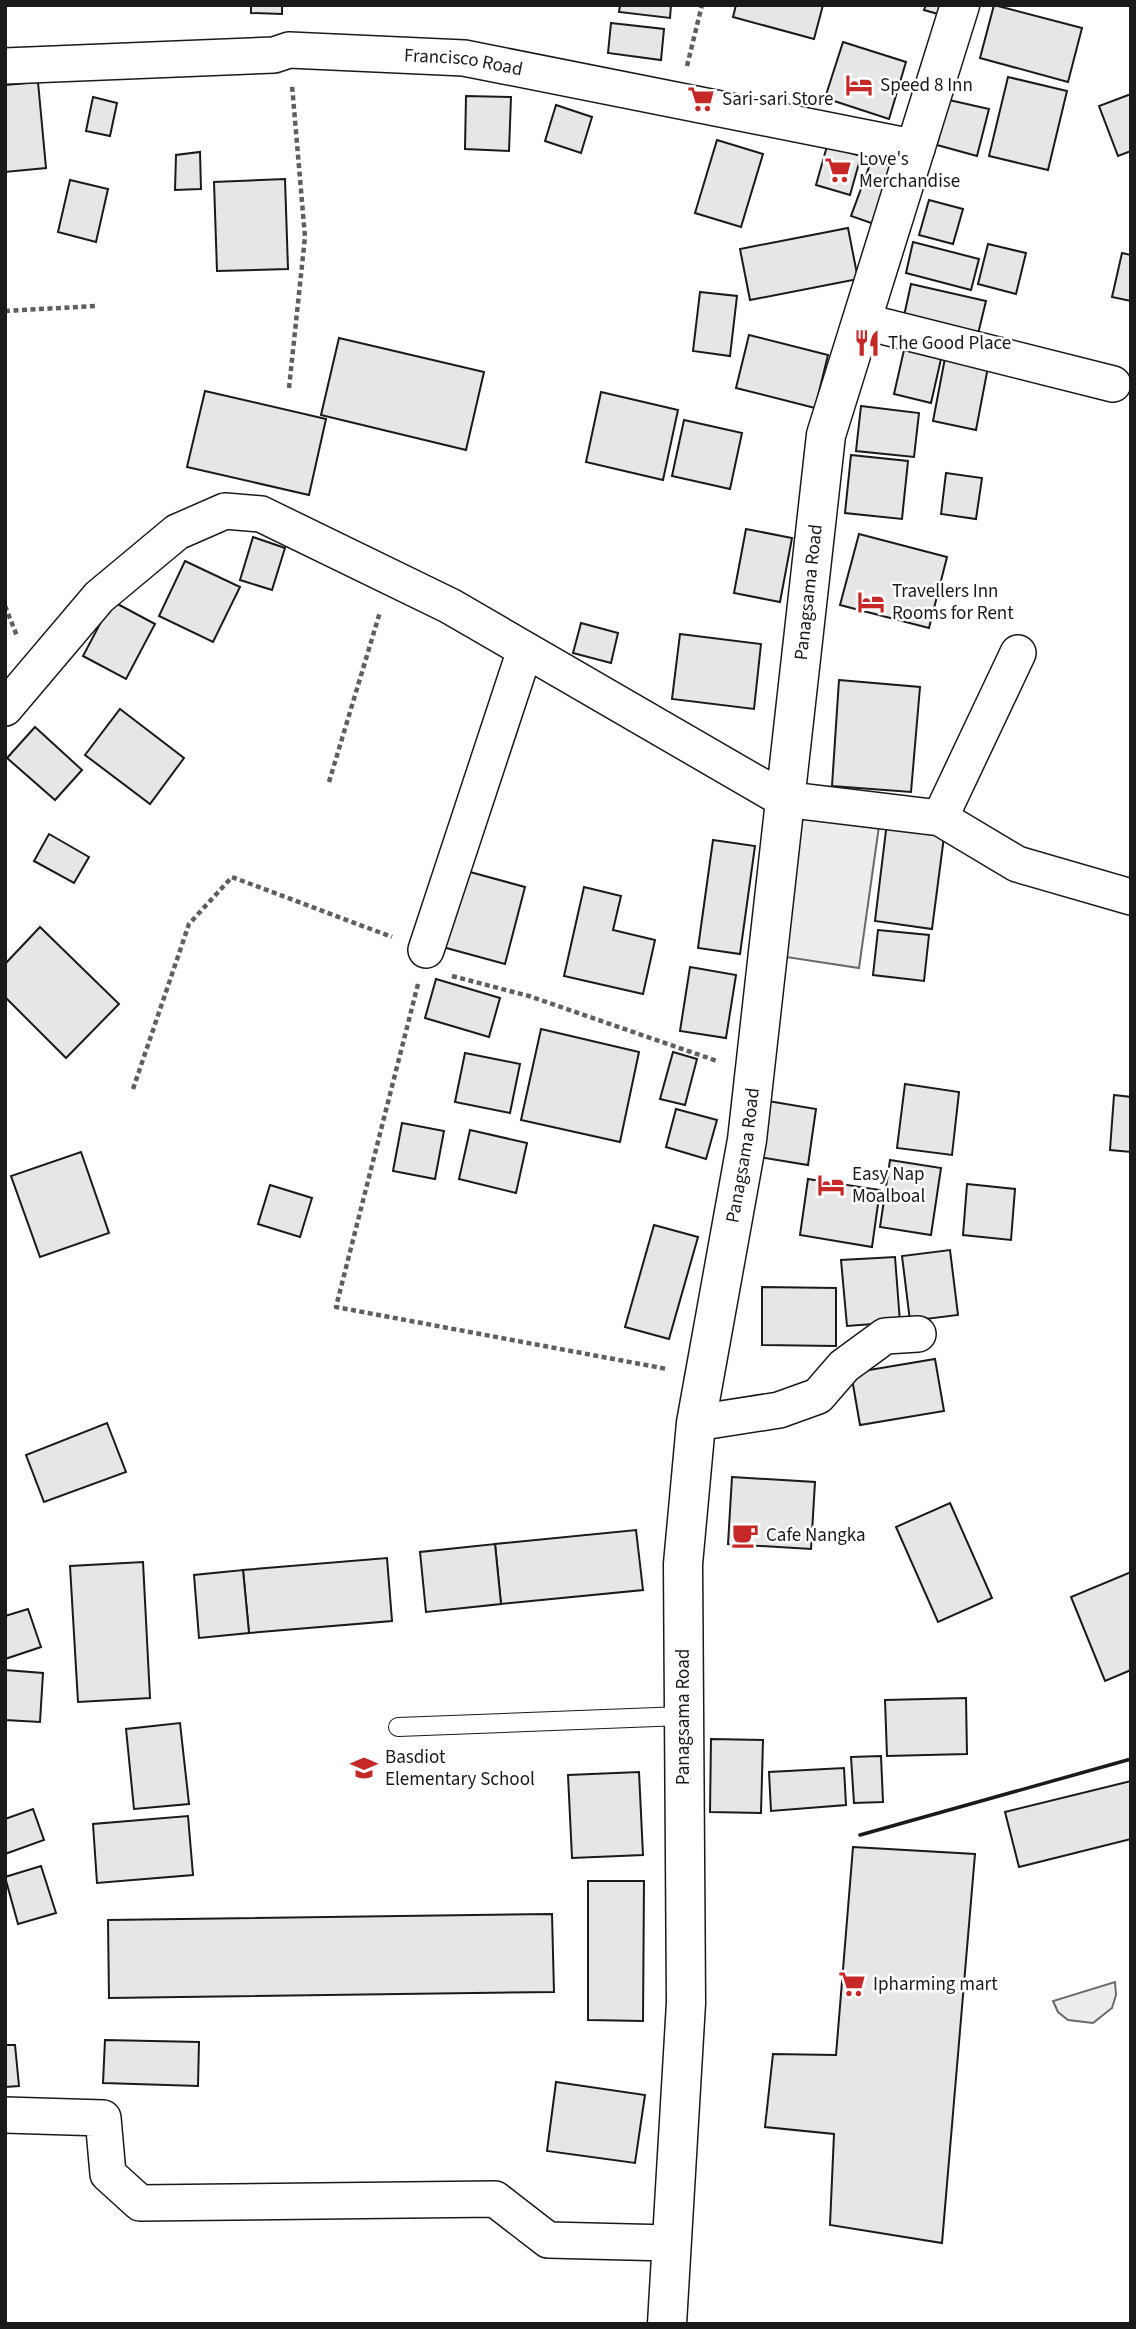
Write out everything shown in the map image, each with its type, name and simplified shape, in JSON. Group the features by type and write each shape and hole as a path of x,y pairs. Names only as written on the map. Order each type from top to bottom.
{"street":[{"name":"Panagsama Road","path":"667,2324 686,2003 683,1564 696,1423 747,1140 783,799 826,435 960,5"},
{"name":"Francisco Road","path":"5,66 274,55 289,50 464,58 917,148"},
{"path":"862,321 1113,384"},
{"path":"5,708 99,597 177,532 225,510 261,514 450,606 783,799 940,818 1017,864 1131,897"},
{"path":"424,959 525,650"},
{"path":"940,818 1018,653"},
{"path":"696,1423 779,1410 818,1396 844,1366 885,1336 918,1334"},
{"path":"5,2115 103,2118 108,2174 141,2203 495,2199 548,2240 670,2243"}],"lane":[{"path":"398,1727 682,1716"}],"path":[{"path":"678,102 702,5"},
{"path":"289,50 305,237 289,388"},
{"path":"5,311 95,306"},
{"path":"329,782 391,577"},
{"path":"133,1089 189,924 232,877 424,959 754,1074"},
{"path":"424,959 336,1307 705,1377"}],"shaded area":[{"path":"794,806 880,819 859,968 773,955"},
{"path":"1115,1982 1116,1995 1112,2008 1093,2023 1068,2020 1058,2012 1053,2001"}],"building":[{"path":"251,5 282,5 282,14 251,13"},
{"path":"620,5 671,5 670,18 619,12"},
{"path":"736,5 823,5 814,39 733,17"},
{"path":"926,5 941,5 938,14 924,10"},
{"path":"994,5 1082,28 1068,82 980,58"},
{"path":"611,23 664,29 661,60 608,53"},
{"path":"843,42 906,62 889,119 825,98"},
{"path":"1008,77 1067,91 1048,170 989,156"},
{"path":"38,82 46,168 5,172 5,85"},
{"path":"1131,94 1131,151 1118,156 1099,106"},
{"path":"466,96 511,97 509,151 465,149"},
{"path":"93,97 117,103 110,136 86,131"},
{"path":"949,100 989,109 977,156 937,145"},
{"path":"556,105 592,117 581,153 545,141"},
{"path":"717,140 763,154 741,227 695,213"},
{"name":"Love's Merchandise","path":"827,146 861,156 850,195 816,185"},
{"path":"200,152 201,189 175,190 176,155"},
{"path":"872,159 895,167 874,224 851,216"},
{"path":"285,179 288,269 217,271 214,182"},
{"path":"70,180 108,189 96,242 58,232"},
{"path":"929,200 963,209 953,244 919,235"},
{"path":"848,228 858,279 750,300 740,249"},
{"path":"913,242 979,259 971,290 906,273"},
{"path":"988,244 1026,253 1016,294 978,284"},
{"path":"1122,253 1131,255 1131,301 1112,297"},
{"path":"911,284 986,301 976,342 902,325"},
{"path":"700,292 737,296 730,356 693,351"},
{"path":"749,335 828,355 815,408 736,388"},
{"path":"339,338 484,372 466,450 321,415"},
{"path":"904,350 941,359 931,403 894,394"},
{"path":"945,358 988,367 976,430 933,421"},
{"path":"205,391 326,419 309,495 187,467"},
{"path":"601,392 678,410 663,480 586,462"},
{"path":"861,406 919,413 914,457 856,451"},
{"path":"684,420 742,433 730,489 672,476"},
{"path":"851,455 908,461 902,519 845,513"},
{"path":"946,473 982,478 976,519 941,514"},
{"path":"746,529 792,538 780,602 734,593"},
{"path":"859,534 947,557 929,628 840,605"},
{"path":"253,537 285,548 272,590 240,580"},
{"path":"185,561 240,587 213,642 159,616"},
{"path":"112,601 155,624 126,679 83,656"},
{"path":"581,623 618,633 611,663 573,653"},
{"path":"680,634 761,644 754,709 672,699"},
{"path":"839,680 920,687 911,792 832,786"},
{"path":"120,709 184,758 150,804 85,755"},
{"path":"35,727 82,770 55,800 7,758"},
{"path":"887,822 945,829 932,929 875,921"},
{"path":"49,834 89,857 74,883 34,861"},
{"path":"713,840 755,846 740,954 698,948"},
{"path":"459,869 525,887 505,964 439,946"},
{"path":"584,887 621,896 613,930 655,940 643,994 564,976"},
{"path":"40,927 119,1004 66,1058 5,997 5,964"},
{"path":"878,930 929,935 924,981 873,975"},
{"path":"690,967 736,975 726,1038 680,1031"},
{"path":"436,979 500,998 489,1037 425,1018"},
{"path":"541,1029 639,1052 620,1142 521,1120"},
{"path":"673,1052 697,1059 685,1105 660,1099"},
{"path":"465,1053 520,1064 510,1113 455,1102"},
{"path":"905,1084 959,1092 952,1155 897,1148"},
{"path":"1114,1095 1131,1097 1131,1152 1110,1150"},
{"path":"768,1101 816,1109 808,1165 759,1157"},
{"path":"676,1109 717,1120 706,1159 666,1147"},
{"path":"402,1123 444,1131 435,1179 393,1171"},
{"path":"470,1130 527,1143 516,1193 459,1179"},
{"path":"81,1152 109,1233 40,1257 11,1176"},
{"path":"890,1160 941,1168 931,1235 880,1227"},
{"path":"808,1179 880,1190 872,1247 800,1235"},
{"path":"967,1184 1015,1189 1011,1240 963,1235"},
{"path":"270,1185 312,1198 300,1237 258,1224"},
{"path":"654,1225 698,1237 669,1339 625,1327"},
{"path":"950,1250 958,1315 910,1321 902,1256"},
{"path":"895,1257 900,1322 847,1326 841,1260"},
{"path":"762,1287 836,1288 836,1346 762,1345"},
{"path":"935,1359 944,1411 860,1425 851,1373"},
{"path":"107,1423 126,1472 44,1502 26,1455"},
{"path":"732,1477 815,1482 811,1549 728,1544"},
{"path":"950,1503 992,1598 938,1622 896,1527"},
{"path":"636,1530 643,1590 501,1604 495,1544"},
{"path":"495,1544 501,1604 426,1612 420,1552"},
{"path":"387,1558 392,1621 249,1633 243,1570"},
{"path":"143,1562 150,1698 78,1702 70,1566"},
{"path":"243,1570 249,1633 199,1638 194,1575"},
{"path":"1131,1572 1131,1670 1105,1681 1071,1597"},
{"path":"28,1609 41,1647 5,1659 5,1616"},
{"path":"5,1670 43,1673 40,1722 5,1720"},
{"path":"966,1698 967,1754 887,1756 885,1700"},
{"path":"180,1723 189,1804 134,1809 126,1729"},
{"path":"711,1739 763,1740 761,1813 710,1812"},
{"path":"881,1756 883,1802 854,1803 851,1757"},
{"path":"844,1768 846,1805 771,1811 769,1772"},
{"path":"639,1772 643,1855 572,1858 568,1775"},
{"path":"1131,1781 1131,1839 1019,1867 1005,1812"},
{"path":"33,1809 44,1840 5,1854 5,1819"},
{"path":"188,1816 193,1875 97,1883 93,1824"},
{"path":"853,1847 975,1854 942,2243 830,2225 834,2134 765,2127 773,2054 836,2055"},
{"path":"41,1866 56,1913 18,1924 5,1877"},
{"path":"588,1881 644,1881 643,2021 588,2020"},
{"path":"552,1914 554,1992 109,1998 108,1920"},
{"path":"105,2040 199,2042 198,2086 103,2083"},
{"path":"5,2045 15,2045 19,2086 5,2087"},
{"path":"556,2082 645,2095 635,2163 547,2151"}],"wall":[{"path":"860,1835 1131,1759"}],"place":[{"name":"Speed 8 Inn","path":"859,85"},
{"name":"Sari-sari Store","path":"701,99"},
{"name":"Love's Merchandise","path":"838,170"},
{"name":"The Good Place","path":"867,343"},
{"name":"Travellers Inn Rooms for Rent","path":"871,602"},
{"name":"Easy Nap Moalboal","path":"831,1185"},
{"name":"Cafe Nangka","path":"745,1535"},
{"name":"Basdiot Elementary School","path":"364,1768"},
{"name":"Ipharming mart","path":"852,1984"}]}
